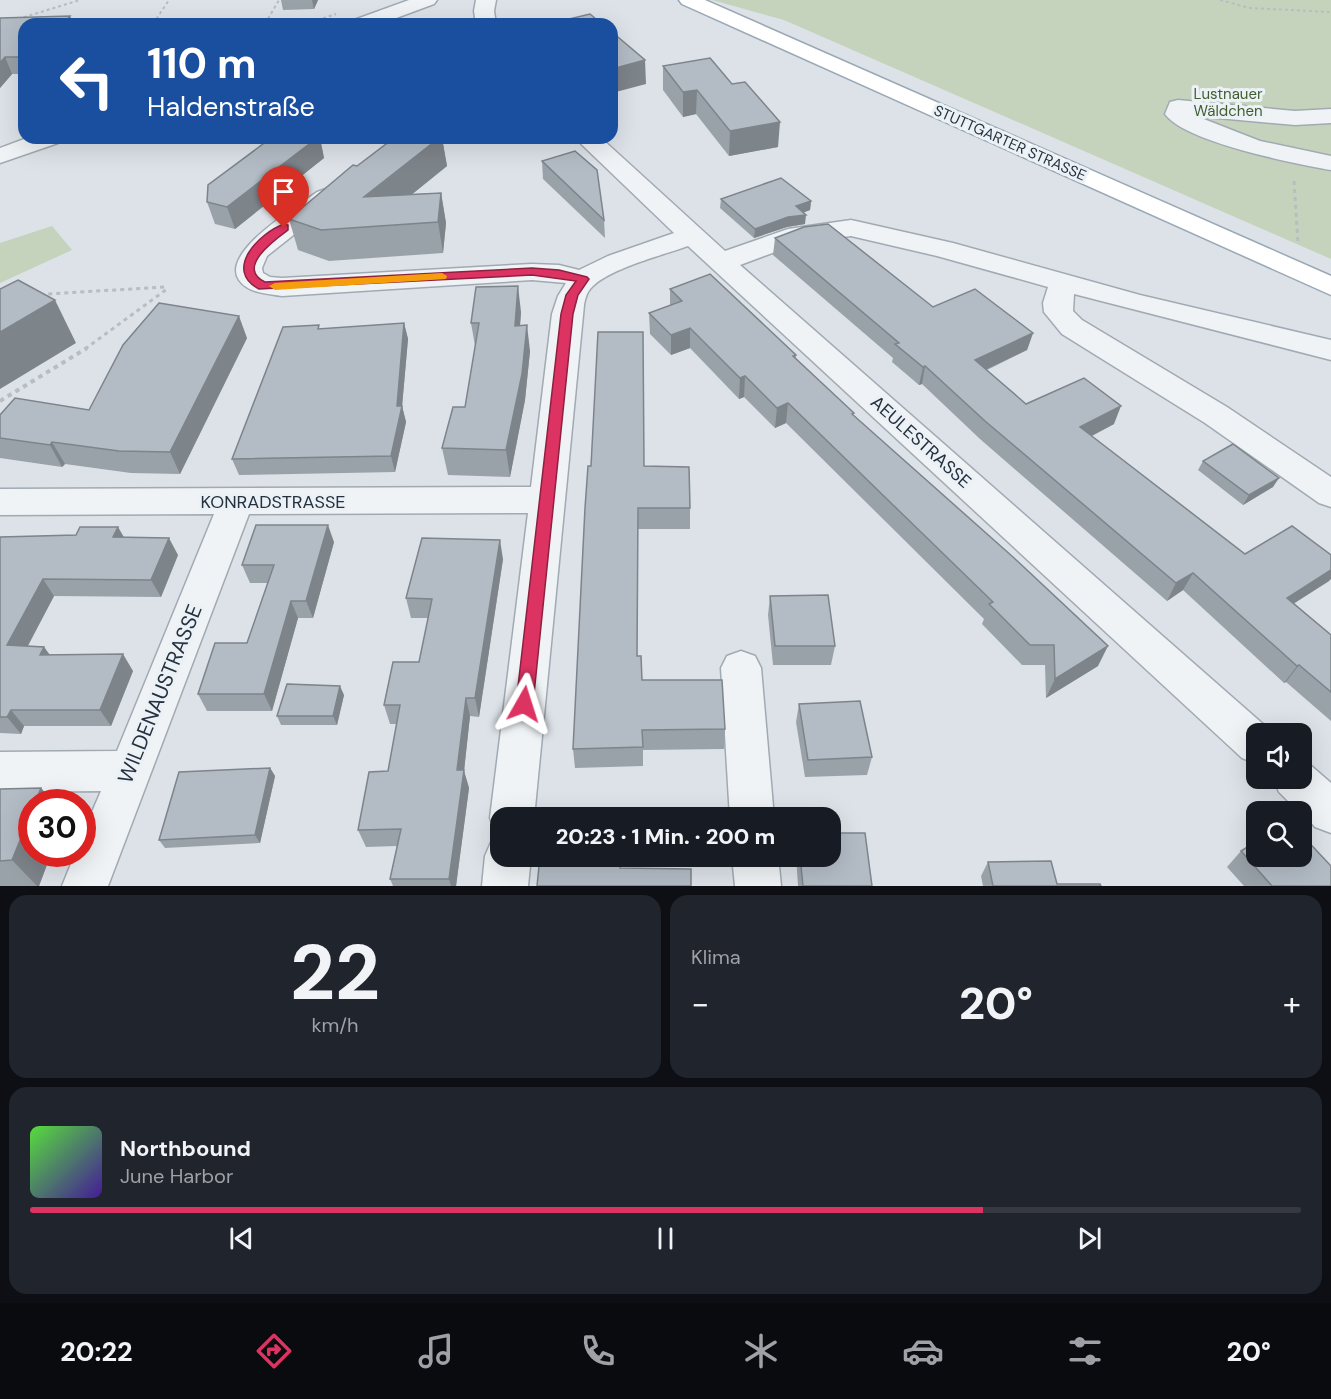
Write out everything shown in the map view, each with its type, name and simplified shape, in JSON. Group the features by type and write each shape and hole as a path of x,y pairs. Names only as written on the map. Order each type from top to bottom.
{"main road":[{"name":"STUTTGARTER STRASSE","path":"689,0 1331,286"}],"street":[{"path":"378,18 427,0"},
{"path":"485,18 486,0"},
{"path":"1331,116 1295,118 1179,107 1176,114 1204,130 1241,144 1293,157 1331,163"},
{"path":"0,156 33,144"},
{"name":"AEULESTRASSE","path":"592,144 1246,735"},
{"path":"345,183 266,241 256,251 249,261 248,272 253,281 263,286 282,286 532,272 559,273 583,279"},
{"path":"722,262 797,235 852,228 943,249 1234,328 1331,350"},
{"path":"513,807 567,314 572,295 583,279 692,236"},
{"path":"1064,283 1056,306 1059,316 1072,327 1216,414 1331,494"},
{"name":"KONRADSTRASSE","path":"0,502 546,500"},
{"name":"WILDENAUSTRASSE","path":"85,886 128,771 236,502"},
{"path":"741,668 751,807"},
{"path":"0,772 128,771"},
{"path":"1306,789 1331,812"},
{"path":"505,886 507,867"},
{"path":"756,867 758,886"}],"path":[{"path":"21,18 80,0"},
{"path":"157,18 169,0"},
{"path":"268,18 279,0"},
{"path":"1220,0 1250,8 1331,12"},
{"path":"11,21 18,19"},
{"path":"1293,157 1298,245"},
{"path":"0,401 73,358 166,288 46,294 37,298"}],"green space":[{"name":"Lustnauer Wäldchen","path":"712,0 1331,0 1331,259 784,20"},
{"path":"52,226 72,250 0,283 0,243"}],"building":[{"path":"590,14 595,18 573,18"},
{"path":"70,16 68,18 18,18 18,57 5,57 0,63 0,18"},
{"path":"618,37 645,60 618,67"},
{"path":"710,58 732,84 745,82 780,122 730,131 697,90 683,92 663,66"},
{"path":"263,144 309,144 227,207 207,202 208,185"},
{"path":"386,144 431,144 364,197 441,193 438,222 321,230 289,219 353,165 357,166"},
{"path":"575,151 597,170 604,220 542,161"},
{"path":"781,178 811,201 796,206 806,215 788,217 755,229 721,199"},
{"path":"828,224 933,307 975,289 1033,333 975,360 1026,404 1084,378 1121,406 1080,427 1245,554 1292,526 1331,555 1331,570 1287,598 1331,635 1331,692 1299,665 1297,666 1193,573 1176,583 985,421 925,366 923,367 895,344 899,343 775,238 804,227"},
{"path":"710,274 796,355 793,356 854,413 852,414 1013,557 1108,646 1055,679 1054,645 1030,645 989,604 993,602 788,403 777,408 745,376 740,378 690,328 671,335 649,313 682,301 670,289"},
{"path":"18,280 55,300 0,332 0,289"},
{"path":"518,286 515,326 527,325 522,374 506,450 442,448 453,407 465,407 479,323 471,323 476,287"},
{"path":"159,303 239,316 170,452 119,451 0,438 0,415 15,398 89,410 123,345"},
{"path":"404,323 397,406 402,406 391,456 232,459 283,327 319,325 318,329"},
{"path":"598,332 643,332 644,466 689,467 690,508 638,508 637,656 641,656 642,680 722,680 725,729 642,730 643,747 573,749 585,508 588,466 591,466"},
{"path":"1233,444 1279,478 1249,495 1203,461"},
{"path":"256,525 328,525 306,601 291,601 264,694 198,694 215,643 247,643 274,565 242,565"},
{"path":"80,527 118,527 113,537 169,538 151,580 43,579 7,645 44,647 40,655 123,654 100,710 11,710 7,717 0,717 0,537 76,535"},
{"path":"422,538 500,540 475,698 466,698 457,770 464,770 449,879 390,879 401,829 358,830 369,772 388,771 400,705 384,705 393,662 419,662 432,599 406,598"},
{"path":"828,595 835,646 775,646 770,596"},
{"path":"287,684 340,686 333,716 277,716"},
{"path":"860,701 872,757 808,760 799,704"},
{"path":"270,768 255,835 159,840 179,772"},
{"path":"41,788 18,789 18,845 12,860 0,861 0,789"},
{"path":"841,833 865,833 872,886 803,886 801,867 841,867"},
{"path":"1312,846 1331,866 1331,886 1272,886 1255,867 1312,867"},
{"path":"1051,861 1057,884 1100,884 1101,886 993,886 988,862"},
{"path":"539,867 691,869 691,886 537,886"}],"slow traffic":[{"path":"275,286 442,276"}],"route":[{"path":"284,228 266,241 249,261 248,272 253,281 263,286 532,272 559,273 583,279 572,295 567,314 524,704"}]}
